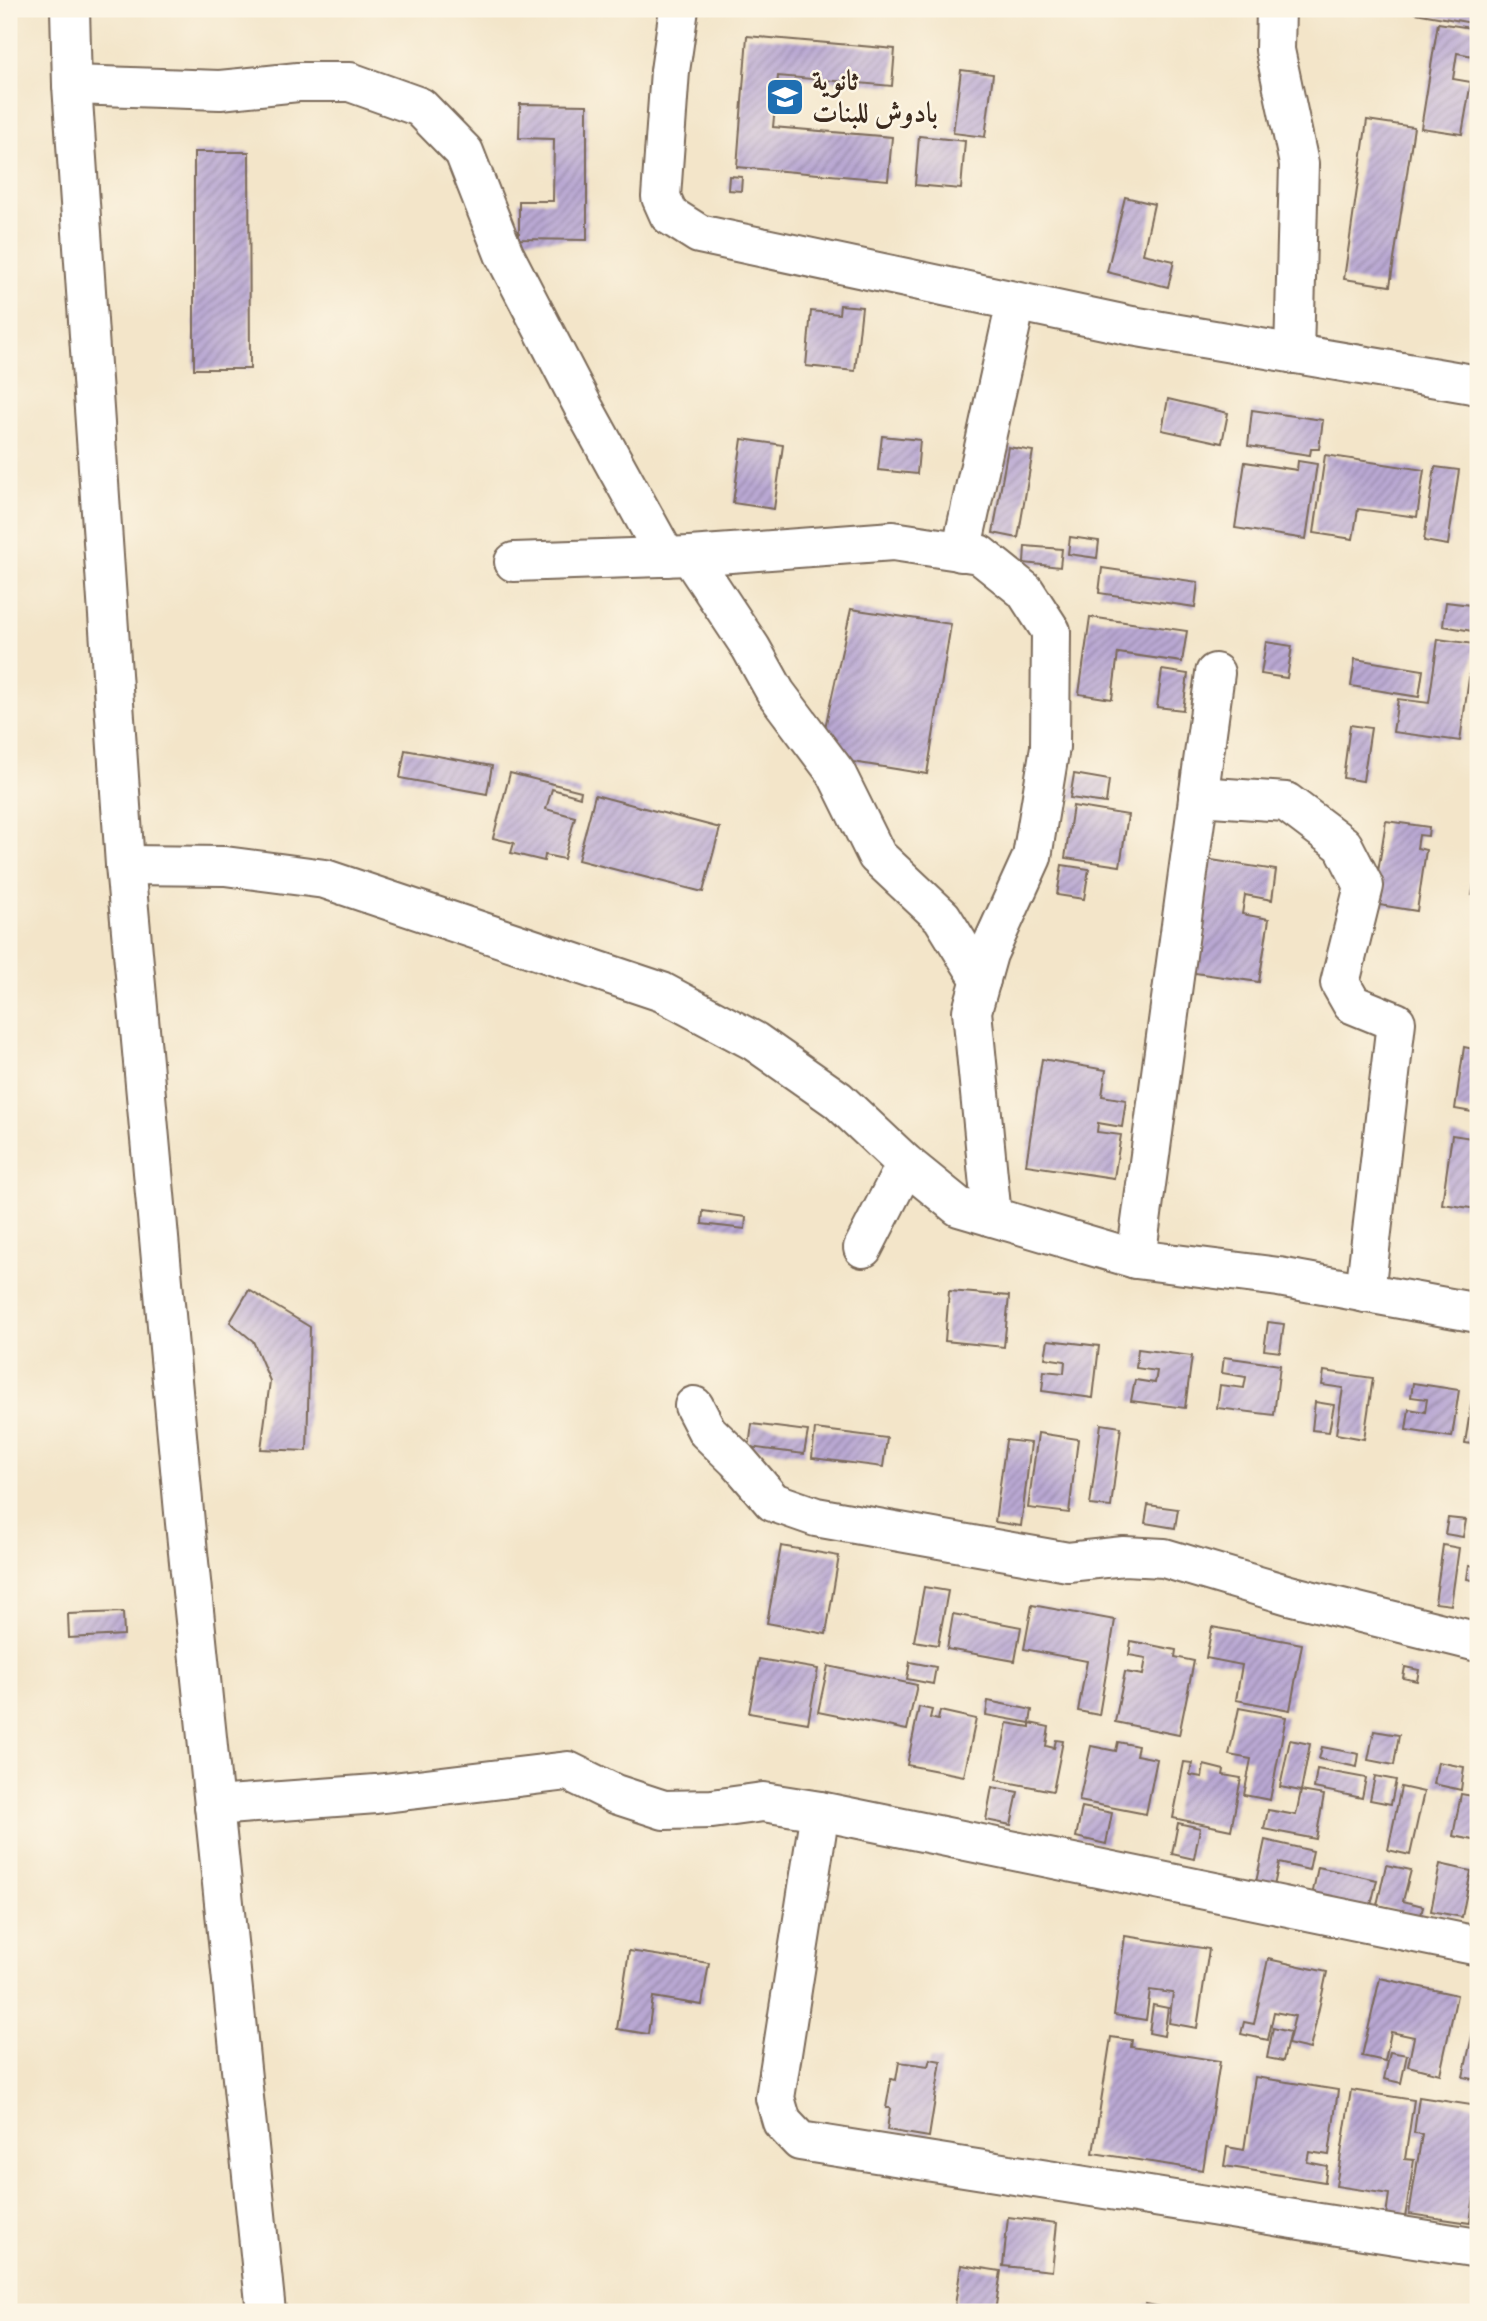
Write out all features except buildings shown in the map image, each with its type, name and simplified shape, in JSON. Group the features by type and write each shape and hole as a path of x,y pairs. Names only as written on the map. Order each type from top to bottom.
{"street":[{"path":"70,9 72,85 125,865 184,1509 266,2312"},
{"path":"680,9 670,71 661,197 669,215 699,234 1132,326 1478,385"},
{"path":"1276,9 1275,50 1299,163 1294,354"},
{"path":"72,85 220,90 298,82 350,82 421,107 464,152 504,254 586,412 678,556 751,648 776,693 836,773 877,856 942,917 981,980"},
{"path":"961,552 1016,302"},
{"path":"514,562 678,556 893,541 979,554 1025,591 1051,631 1050,747 1032,857 988,954 972,1011 992,1217"},
{"path":"1136,1259 1214,673"},
{"path":"1198,796 1286,802 1343,845 1364,886 1340,983 1352,1004 1396,1022 1365,1293"},
{"path":"125,865 225,866 325,879 662,992 754,1041 838,1100 906,1164 958,1207 1136,1259 1279,1277 1478,1313"},
{"path":"863,1248 906,1164"},
{"path":"694,1406 706,1431 737,1460 773,1502 816,1517 1068,1562 1124,1556 1164,1558 1289,1595 1478,1642"},
{"path":"214,1806 376,1794 568,1771 615,1794 664,1810 712,1809 763,1802 820,1811 1478,1946"},
{"path":"820,1811 775,2098 782,2122 800,2141 1478,2248"}],"place":[{"name":"ثانوية بادوش للبنات","path":"785,97"}]}
